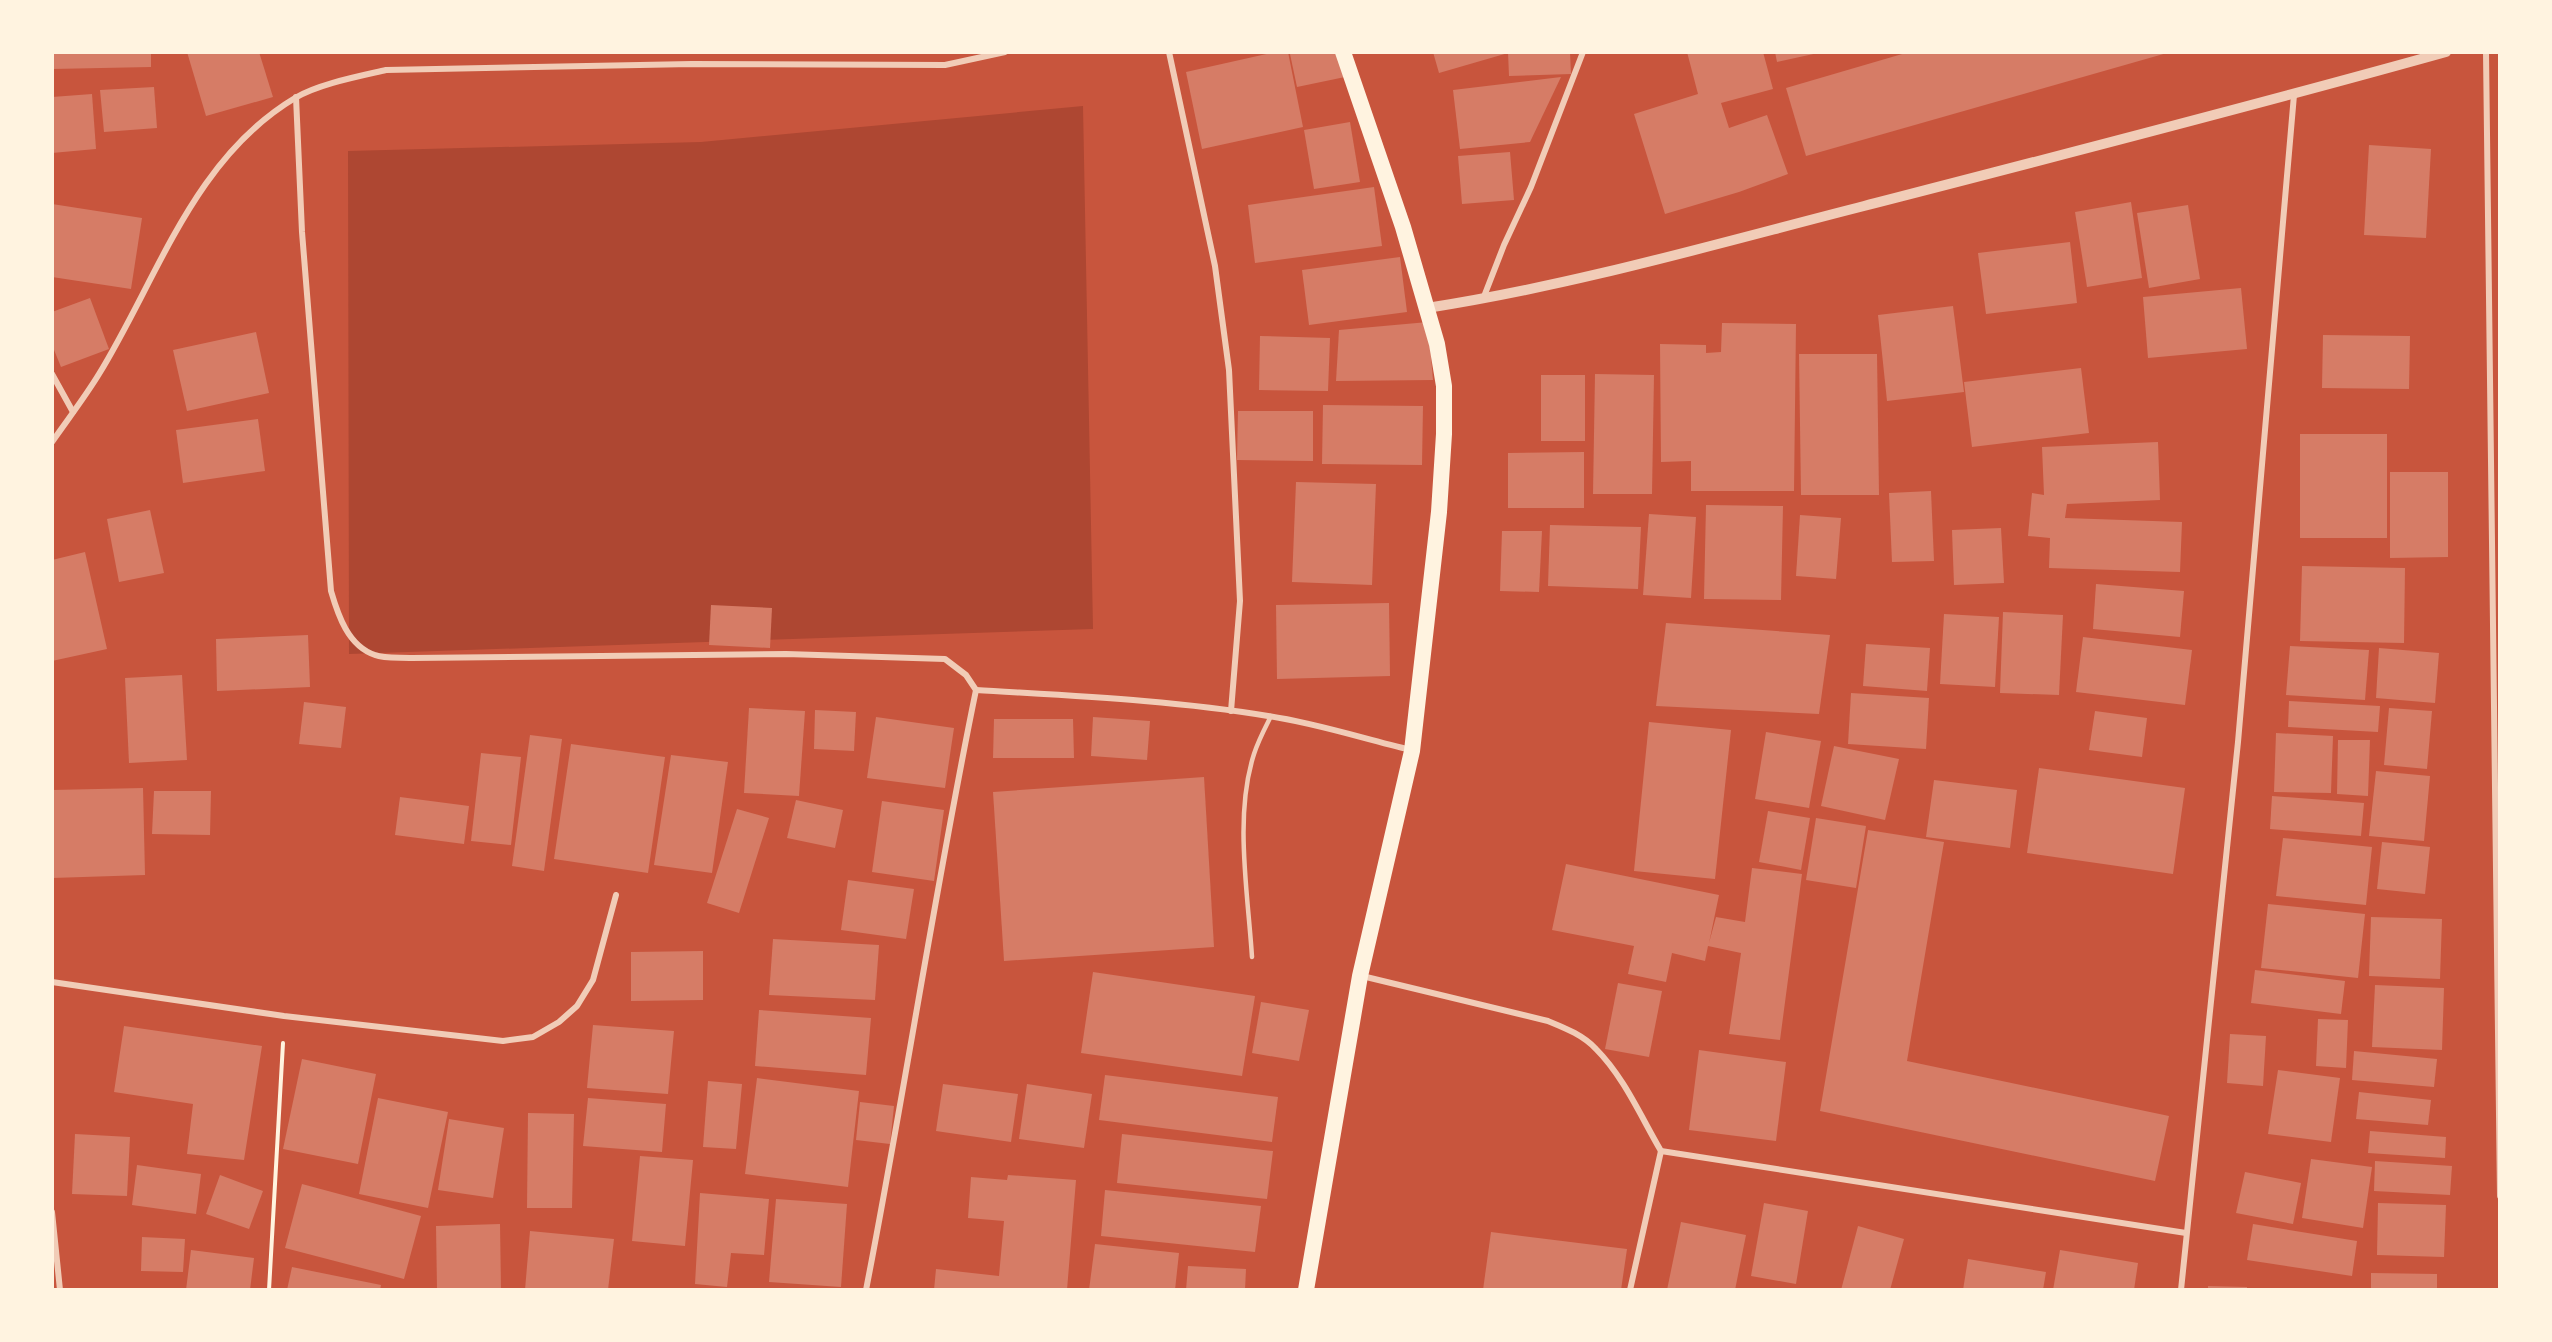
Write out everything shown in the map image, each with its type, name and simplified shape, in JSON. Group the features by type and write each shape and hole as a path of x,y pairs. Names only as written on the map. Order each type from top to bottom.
{"highway":[{"path":"1306,1290 1360,976 1412,751 1439,512 1444,434 1444,386 1437,344 1403,227 1343,52"}],"street":[{"path":"52,442 99,375 198,193 252,131 296,97 345,80 386,70 692,63 945,65 1005,52"},
{"path":"1169,52 1215,266 1229,370 1240,601 1231,711"},
{"path":"1483,299 1504,245 1531,187 1583,52"},
{"path":"1427,308 1483,299 1613,271 2294,94 2446,52"},
{"path":"2486,52 2499,1196"},
{"path":"2181,1290 2238,742 2294,94"},
{"path":"296,97 302,232 331,591 338,616 352,640 375,655 412,658 786,654 945,659 956,665 976,690 954,798 866,1290"},
{"path":"52,374 72,412"},
{"path":"976,690 1092,697 1271,716 1412,751"},
{"path":"52,982 284,1016 503,1041 533,1037 559,1022 577,1006 593,980 616,896"},
{"path":"1360,976 1548,1021 1572,1031 1595,1048 1615,1072 1661,1151 1630,1290"},
{"path":"1661,1151 2186,1233"},
{"path":"52,1212 60,1290"}],"lane":[{"path":"1252,957 1244,821 1246,787 1254,753 1271,716"}],"path":[{"path":"269,1290 284,1016"}],"shaded area":[{"path":"1083,106 1093,629 349,654 348,151 701,142"}],"building":[{"path":"52,52 151,52 151,67 52,69"},
{"path":"187,52 259,52 273,97 206,116"},
{"path":"1275,52 1288,52 1303,127 1202,149 1186,72"},
{"path":"1339,52 1345,77 1297,87 1290,54"},
{"path":"1433,52 1508,52 1508,53 1439,73"},
{"path":"1508,52 1570,52 1571,74 1509,76"},
{"path":"1687,52 1763,52 1773,89 1721,103 1729,128 1767,115 1788,174 1739,192 1665,214 1634,114 1698,94"},
{"path":"1775,52 1818,52 1818,53 1777,62"},
{"path":"1909,52 2167,53 1806,156 1786,88"},
{"path":"1561,77 1530,142 1460,149 1453,90"},
{"path":"154,87 157,128 104,132 100,90"},
{"path":"92,94 96,149 52,153 52,97"},
{"path":"1350,122 1360,182 1314,189 1304,130"},
{"path":"2369,145 2431,149 2426,238 2364,235"},
{"path":"1510,152 1514,200 1462,204 1458,156"},
{"path":"1374,187 1382,246 1255,263 1248,205"},
{"path":"2131,202 2142,278 2087,287 2075,212"},
{"path":"52,204 142,218 131,289 52,277"},
{"path":"2188,205 2200,279 2149,288 2137,213"},
{"path":"2070,242 2077,303 1986,314 1978,253"},
{"path":"1400,257 1407,312 1309,325 1302,270"},
{"path":"2241,288 2247,349 2148,358 2143,297"},
{"path":"90,298 109,349 61,367 52,345 52,312"},
{"path":"1953,306 1964,392 1887,401 1878,315"},
{"path":"1428,322 1433,380 1336,381 1339,330"},
{"path":"1722,323 1796,324 1794,491 1691,491 1691,461 1661,462 1660,344 1706,345 1706,353 1721,352"},
{"path":"256,332 269,393 187,411 173,350"},
{"path":"2323,335 2410,336 2409,389 2322,388"},
{"path":"1260,336 1330,338 1328,391 1259,390"},
{"path":"1799,354 1877,354 1879,495 1801,495"},
{"path":"2081,368 2089,433 1972,447 1964,382"},
{"path":"1595,374 1654,375 1652,494 1593,494"},
{"path":"1541,375 1585,375 1585,441 1541,441"},
{"path":"1323,405 1423,406 1422,465 1322,464"},
{"path":"1238,411 1313,411 1313,461 1237,460"},
{"path":"258,419 265,471 183,483 176,430"},
{"path":"2300,434 2387,434 2387,538 2300,538"},
{"path":"2158,442 2160,500 2067,504 2065,518 2182,522 2180,572 2049,568 2050,538 2028,536 2032,493 2044,495 2042,447"},
{"path":"1584,452 1584,508 1508,508 1508,453"},
{"path":"2390,472 2448,472 2448,557 2390,558"},
{"path":"1296,482 1376,484 1372,585 1292,582"},
{"path":"1931,491 1934,561 1892,562 1889,493"},
{"path":"1706,505 1783,506 1781,600 1704,599"},
{"path":"150,510 164,573 119,582 107,519"},
{"path":"1649,514 1696,517 1691,598 1643,595"},
{"path":"1800,515 1841,518 1836,579 1796,576"},
{"path":"1550,525 1641,527 1638,589 1548,586"},
{"path":"2001,528 2004,583 1954,585 1952,530"},
{"path":"1502,531 1542,531 1539,592 1500,591"},
{"path":"85,552 107,649 52,661 52,560"},
{"path":"2302,566 2405,568 2404,643 2300,641"},
{"path":"2096,584 2184,591 2180,637 2093,629"},
{"path":"1389,603 1390,676 1277,679 1276,605"},
{"path":"711,605 772,608 770,648 709,645"},
{"path":"2003,612 2063,615 2059,695 2000,693"},
{"path":"1944,614 1999,617 1995,687 1940,684"},
{"path":"1666,623 1830,635 1819,714 1656,706"},
{"path":"308,635 310,687 217,691 216,639"},
{"path":"2083,637 2192,650 2185,705 2076,692"},
{"path":"1866,644 1930,648 1927,691 1863,686"},
{"path":"2290,646 2369,650 2365,700 2286,695"},
{"path":"2379,648 2439,653 2435,703 2376,698"},
{"path":"182,675 187,760 129,763 125,678"},
{"path":"1851,693 1929,698 1926,749 1848,744"},
{"path":"2289,701 2380,706 2378,732 2288,727"},
{"path":"304,702 346,707 341,748 299,744"},
{"path":"749,708 805,711 799,796 744,793"},
{"path":"2389,708 2432,711 2427,769 2384,765"},
{"path":"815,710 856,712 854,751 814,749"},
{"path":"2095,711 2147,718 2142,757 2089,750"},
{"path":"876,717 954,728 945,788 867,778"},
{"path":"1093,717 1150,721 1147,760 1091,756"},
{"path":"994,719 1073,719 1074,758 993,758"},
{"path":"1649,722 1731,730 1715,879 1634,871"},
{"path":"1766,732 1821,741 1809,808 1755,799"},
{"path":"2276,733 2333,736 2331,793 2274,792"},
{"path":"530,735 562,739 544,871 512,866"},
{"path":"2338,740 2370,740 2368,796 2337,794"},
{"path":"571,744 665,757 648,873 554,859"},
{"path":"1834,746 1899,759 1885,820 1821,806"},
{"path":"481,753 521,757 511,845 471,841"},
{"path":"671,755 728,762 712,873 654,865"},
{"path":"2039,768 2185,788 2173,874 2027,853"},
{"path":"2376,771 2430,776 2424,841 2369,836"},
{"path":"1204,777 1214,947 1004,961 993,792"},
{"path":"1934,780 2017,790 2010,848 1926,837"},
{"path":"143,788 145,875 52,878 52,790"},
{"path":"154,791 211,791 210,835 152,834"},
{"path":"2272,796 2364,803 2361,836 2270,829"},
{"path":"400,797 469,806 464,844 395,835"},
{"path":"796,800 843,810 835,848 787,838"},
{"path":"882,801 944,810 934,881 872,872"},
{"path":"737,809 769,818 739,913 707,903"},
{"path":"1768,811 1810,818 1801,870 1759,862"},
{"path":"1816,818 1866,826 1856,888 1806,880"},
{"path":"1868,830 1944,842 1907,1061 2169,1116 2155,1181 1820,1111"},
{"path":"2283,838 2372,847 2366,905 2276,896"},
{"path":"2382,842 2430,847 2425,894 2377,889"},
{"path":"1566,864 1719,895 1709,943 1716,917 1745,922 1752,868 1802,874 1780,1040 1729,1034 1741,953 1708,946 1705,961 1672,953 1666,982 1628,974 1634,946 1552,930"},
{"path":"848,880 914,889 906,939 841,930"},
{"path":"2268,904 2365,914 2358,978 2261,968"},
{"path":"2371,917 2442,919 2440,979 2369,976"},
{"path":"773,939 879,945 875,1000 769,995"},
{"path":"703,951 703,1000 631,1001 631,952"},
{"path":"2255,970 2345,981 2341,1014 2251,1003"},
{"path":"1093,972 1255,996 1242,1076 1081,1053"},
{"path":"1618,983 1662,991 1649,1057 1605,1049"},
{"path":"2375,985 2444,988 2442,1050 2372,1047"},
{"path":"1261,1002 1309,1010 1299,1061 1252,1053"},
{"path":"759,1010 871,1018 866,1075 755,1066"},
{"path":"2318,1019 2348,1020 2346,1068 2316,1066"},
{"path":"593,1025 674,1031 668,1094 587,1088"},
{"path":"124,1026 262,1046 244,1160 187,1154 193,1104 114,1092"},
{"path":"2230,1034 2266,1036 2263,1086 2227,1083"},
{"path":"1699,1050 1786,1062 1776,1141 1689,1130"},
{"path":"2354,1051 2437,1059 2434,1087 2352,1080"},
{"path":"302,1059 376,1074 358,1164 283,1149"},
{"path":"2278,1070 2340,1078 2331,1142 2268,1134"},
{"path":"1105,1075 1278,1097 1272,1142 1099,1120"},
{"path":"757,1078 859,1091 848,1187 745,1174"},
{"path":"708,1081 742,1084 736,1149 703,1147"},
{"path":"943,1084 1018,1094 1011,1142 936,1131"},
{"path":"1027,1084 1092,1094 1084,1148 1019,1139"},
{"path":"2359,1092 2431,1100 2428,1125 2356,1119"},
{"path":"378,1098 448,1112 428,1208 359,1194"},
{"path":"588,1098 666,1104 662,1152 583,1146"},
{"path":"860,1102 894,1106 890,1144 856,1140"},
{"path":"528,1113 574,1114 572,1208 527,1208"},
{"path":"449,1119 504,1128 493,1198 438,1190"},
{"path":"2370,1131 2446,1137 2445,1158 2368,1153"},
{"path":"75,1134 130,1137 127,1196 72,1194"},
{"path":"1122,1134 1273,1151 1267,1199 1117,1183"},
{"path":"640,1156 693,1160 685,1246 632,1241"},
{"path":"2311,1159 2372,1167 2363,1228 2302,1218"},
{"path":"2375,1161 2452,1166 2450,1195 2374,1191"},
{"path":"137,1165 201,1174 196,1214 132,1205"},
{"path":"2245,1172 2301,1183 2293,1224 2236,1213"},
{"path":"220,1175 263,1191 249,1229 206,1214"},
{"path":"1008,1175 1076,1180 1067,1290 934,1290 936,1269 999,1276 1004,1221 968,1218 971,1177 1007,1180"},
{"path":"302,1184 421,1216 404,1279 285,1248"},
{"path":"1105,1190 1261,1206 1255,1252 1101,1236"},
{"path":"700,1193 769,1199 764,1255 731,1253 727,1287 695,1284"},
{"path":"776,1199 847,1204 841,1287 769,1282"},
{"path":"1764,1203 1808,1211 1796,1284 1751,1276"},
{"path":"2378,1203 2446,1205 2444,1257 2377,1255"},
{"path":"1681,1222 1746,1235 1735,1290 1667,1290"},
{"path":"500,1224 501,1290 437,1290 436,1226"},
{"path":"2253,1224 2357,1241 2352,1276 2247,1260"},
{"path":"1858,1226 1904,1239 1890,1290 1841,1290"},
{"path":"530,1231 614,1239 608,1290 525,1290"},
{"path":"1491,1232 1627,1249 1621,1290 1483,1290"},
{"path":"142,1237 185,1239 183,1272 141,1271"},
{"path":"1095,1244 1179,1253 1175,1290 1089,1290"},
{"path":"191,1250 254,1258 250,1290 186,1290"},
{"path":"2060,1250 2138,1263 2134,1290 2053,1290"},
{"path":"1968,1259 2046,1272 2043,1290 1963,1290"},
{"path":"1188,1266 1246,1269 1245,1290 1186,1290"},
{"path":"292,1267 381,1285 380,1290 287,1290"},
{"path":"2371,1273 2437,1274 2437,1290 2371,1290"},
{"path":"2208,1286 2247,1287 2247,1290 2208,1290"}]}
